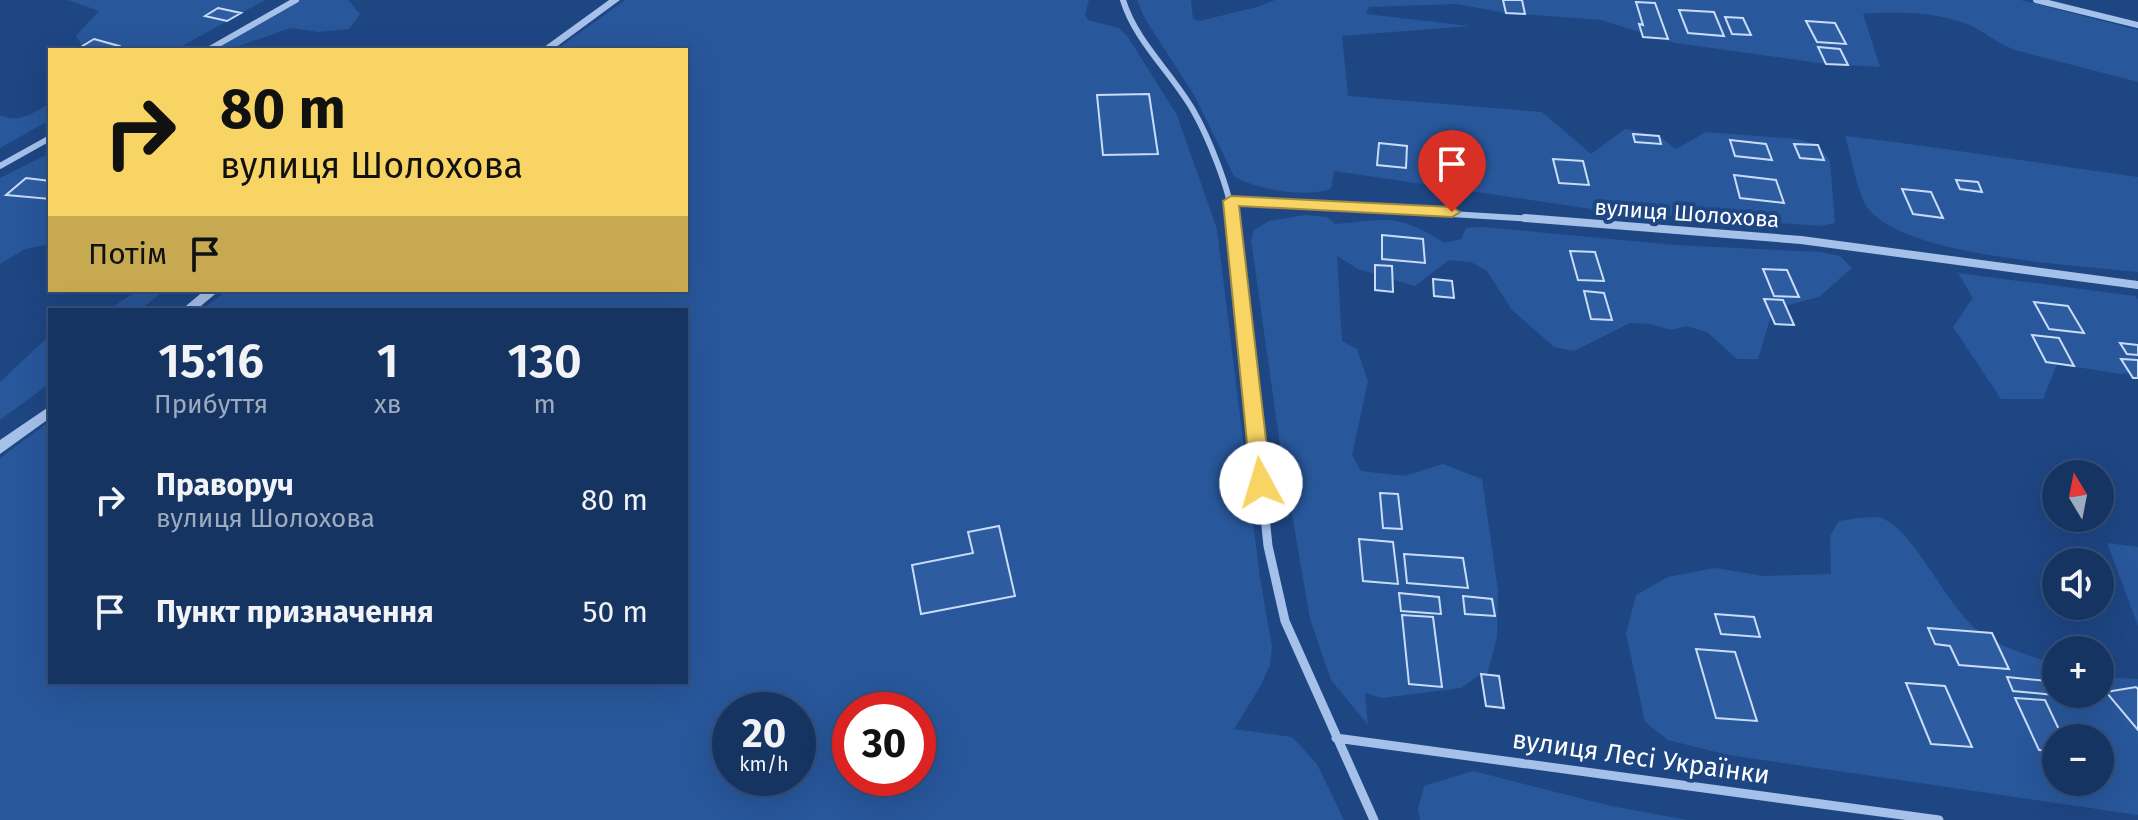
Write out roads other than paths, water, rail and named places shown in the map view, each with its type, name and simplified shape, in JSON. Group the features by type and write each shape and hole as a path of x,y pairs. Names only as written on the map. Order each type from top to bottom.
{"street":[{"path":"212,48 296,0"},
{"path":"548,48 615,0"},
{"path":"1123,0 1128,16 1148,48 1193,110 1231,201 1268,546 1285,621 1374,820"},
{"path":"2036,0 2138,25"},
{"path":"0,166 48,139"},
{"name":"вулиця Шолохова","path":"1231,201 1452,212 1801,240 2138,285"},
{"path":"190,308 211,292"},
{"path":"0,448 48,412"},
{"name":"вулиця Лесі Українки","path":"1336,738 1939,820"}]}
